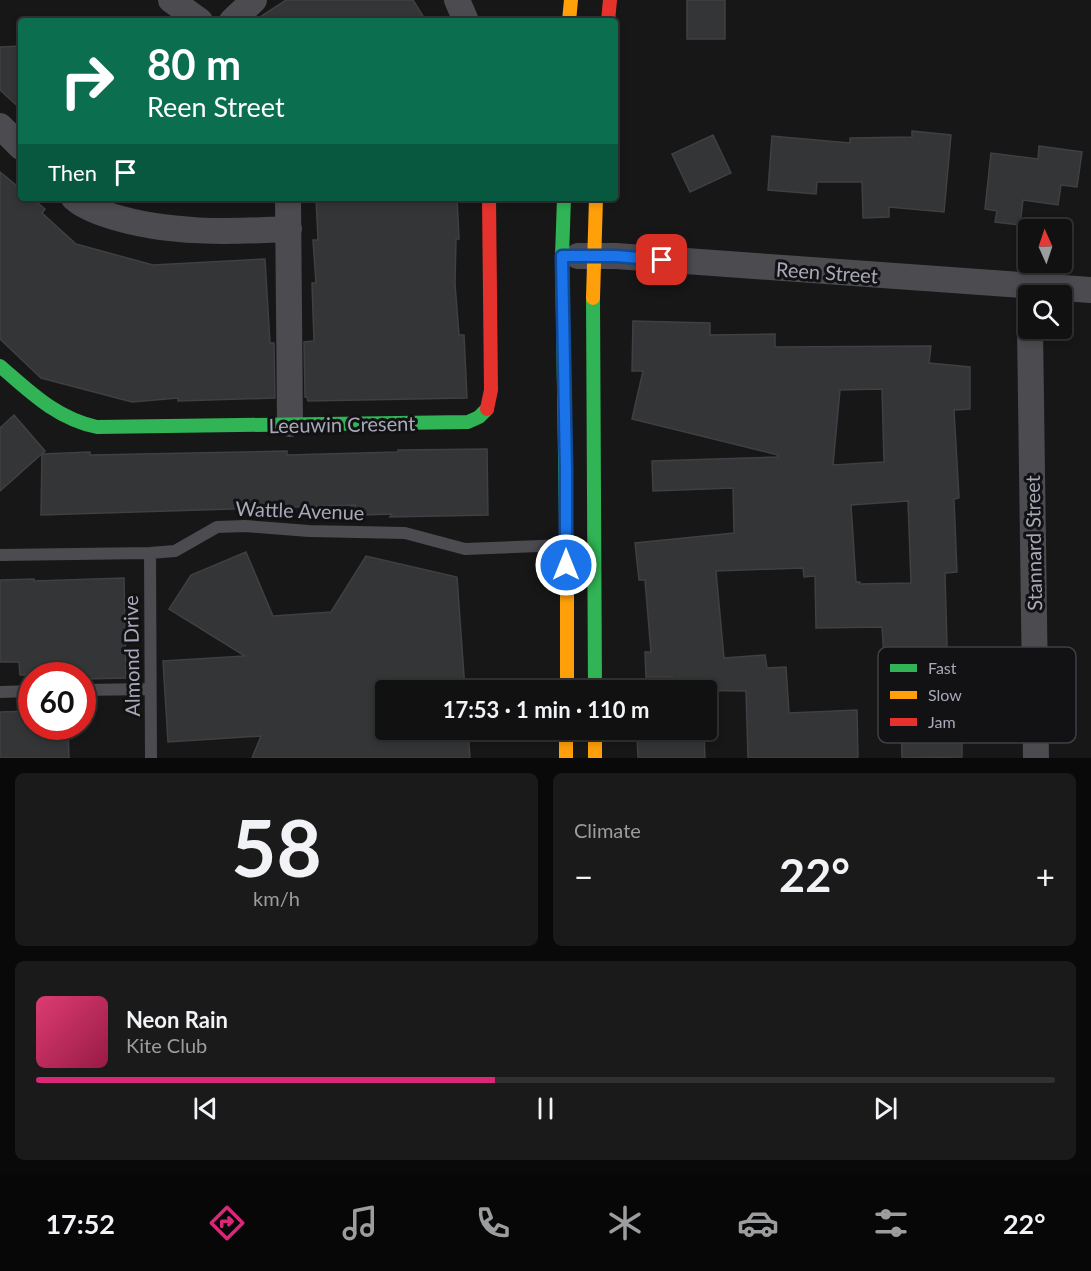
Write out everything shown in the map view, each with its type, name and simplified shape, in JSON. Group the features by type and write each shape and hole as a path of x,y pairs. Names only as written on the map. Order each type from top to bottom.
{"main road":[{"path":"569,18 571,0"},
{"path":"608,18 610,0"},
{"name":"Leeuwin Cresent","path":"0,366 56,413 82,426 468,422 482,417 489,407 491,390 489,201"},
{"path":"564,201 562,256 567,680"},
{"path":"595,680 592,256 596,201"},
{"path":"566,740 566,758"},
{"path":"595,740 595,758"}],"street":[{"path":"171,0 196,18"},
{"path":"235,18 254,0"},
{"path":"457,0 465,18"},
{"path":"0,126 18,144"},
{"path":"79,201 121,219 169,229 289,229"},
{"path":"288,201 290,424"},
{"name":"Reen Street","path":"562,256 592,256 1018,290"},
{"name":"Reen Street","path":"1072,290 1091,290"},
{"name":"Stannard Street","path":"1030,339 1034,647"},
{"name":"Stannard Street","path":"1035,743 1035,758"}],"lane":[{"name":"Wattle Avenue","path":"0,555 175,551 217,527 245,526 309,531 405,533 465,549 566,544"},
{"name":"Almond Drive","path":"150,553 151,758"},
{"path":"96,690 150,689"},
{"path":"0,692 18,691"}],"building":[{"path":"286,0 413,0 424,18 259,18"},
{"path":"687,0 725,0 725,39 687,39"},
{"path":"18,46 18,106 0,90 0,47"},
{"path":"912,131 951,135 944,212 889,207 889,217 863,218 862,182 817,182 816,194 768,190 772,136 850,143 850,138 912,137"},
{"path":"713,135 731,173 690,192 672,154"},
{"path":"1039,146 1082,152 1077,187 1061,185 1058,205 1023,200 1018,225 995,222 997,211 985,209 991,153 1038,159"},
{"path":"0,172 18,187 18,201 36,201 45,209 42,213 76,244 153,265 265,259 270,343 274,343 275,398 178,401 178,398 132,402 41,378 0,339"},
{"path":"316,201 457,201 459,239 456,239 455,284 459,335 464,335 467,398 308,401 305,397 304,342 314,341 312,283 316,283 313,240 318,240"},
{"path":"633,321 710,323 710,335 775,334 775,347 931,346 929,363 970,367 970,409 954,410 959,498 954,499 957,572 945,573 947,647 883,647 882,627 816,628 815,576 804,577 803,568 716,571 724,658 765,655 767,668 786,667 789,713 857,710 858,758 748,758 746,691 717,691 717,680 672,680 672,677 646,677 645,652 651,652 645,580 639,580 635,543 734,533 733,488 653,491 652,461 778,457 778,455 632,419 643,371 632,371","holes":["882,389 884,462 833,465 840,390","908,501 911,583 860,584 856,582 851,505"]},
{"path":"14,415 45,451 0,491 0,428"},
{"path":"487,449 488,515 334,516 356,505 41,515 42,454 287,451 287,455"},
{"path":"246,552 273,616 331,612 366,556 457,577 464,680 375,680 375,740 469,740 470,758 252,758 261,736 168,742 163,661 245,656 169,609 191,575"},
{"path":"124,578 126,678 96,679 96,662 0,662 0,580 34,579 34,581"},
{"path":"18,711 18,740 68,740 69,758 0,758 0,712"},
{"path":"637,740 704,740 705,758 638,758"},
{"path":"902,743 962,743 962,757 902,758"}],"traffic: fast":[{"path":"564,201 562,256 567,588"},
{"path":"593,298 595,680"},
{"path":"0,366 33,395 57,411 69,418 97,427 468,422 479,417 487,409"}],"traffic: slow":[{"path":"569,18 571,0"},
{"path":"593,298 596,201"},
{"path":"567,588 567,680"},
{"path":"566,740 566,758"},
{"path":"595,740 595,758"}],"traffic: jam":[{"path":"608,18 610,0"},
{"path":"487,409 491,390 489,201"}],"route":[{"path":"566,565 562,256 616,256 662,260"}]}
